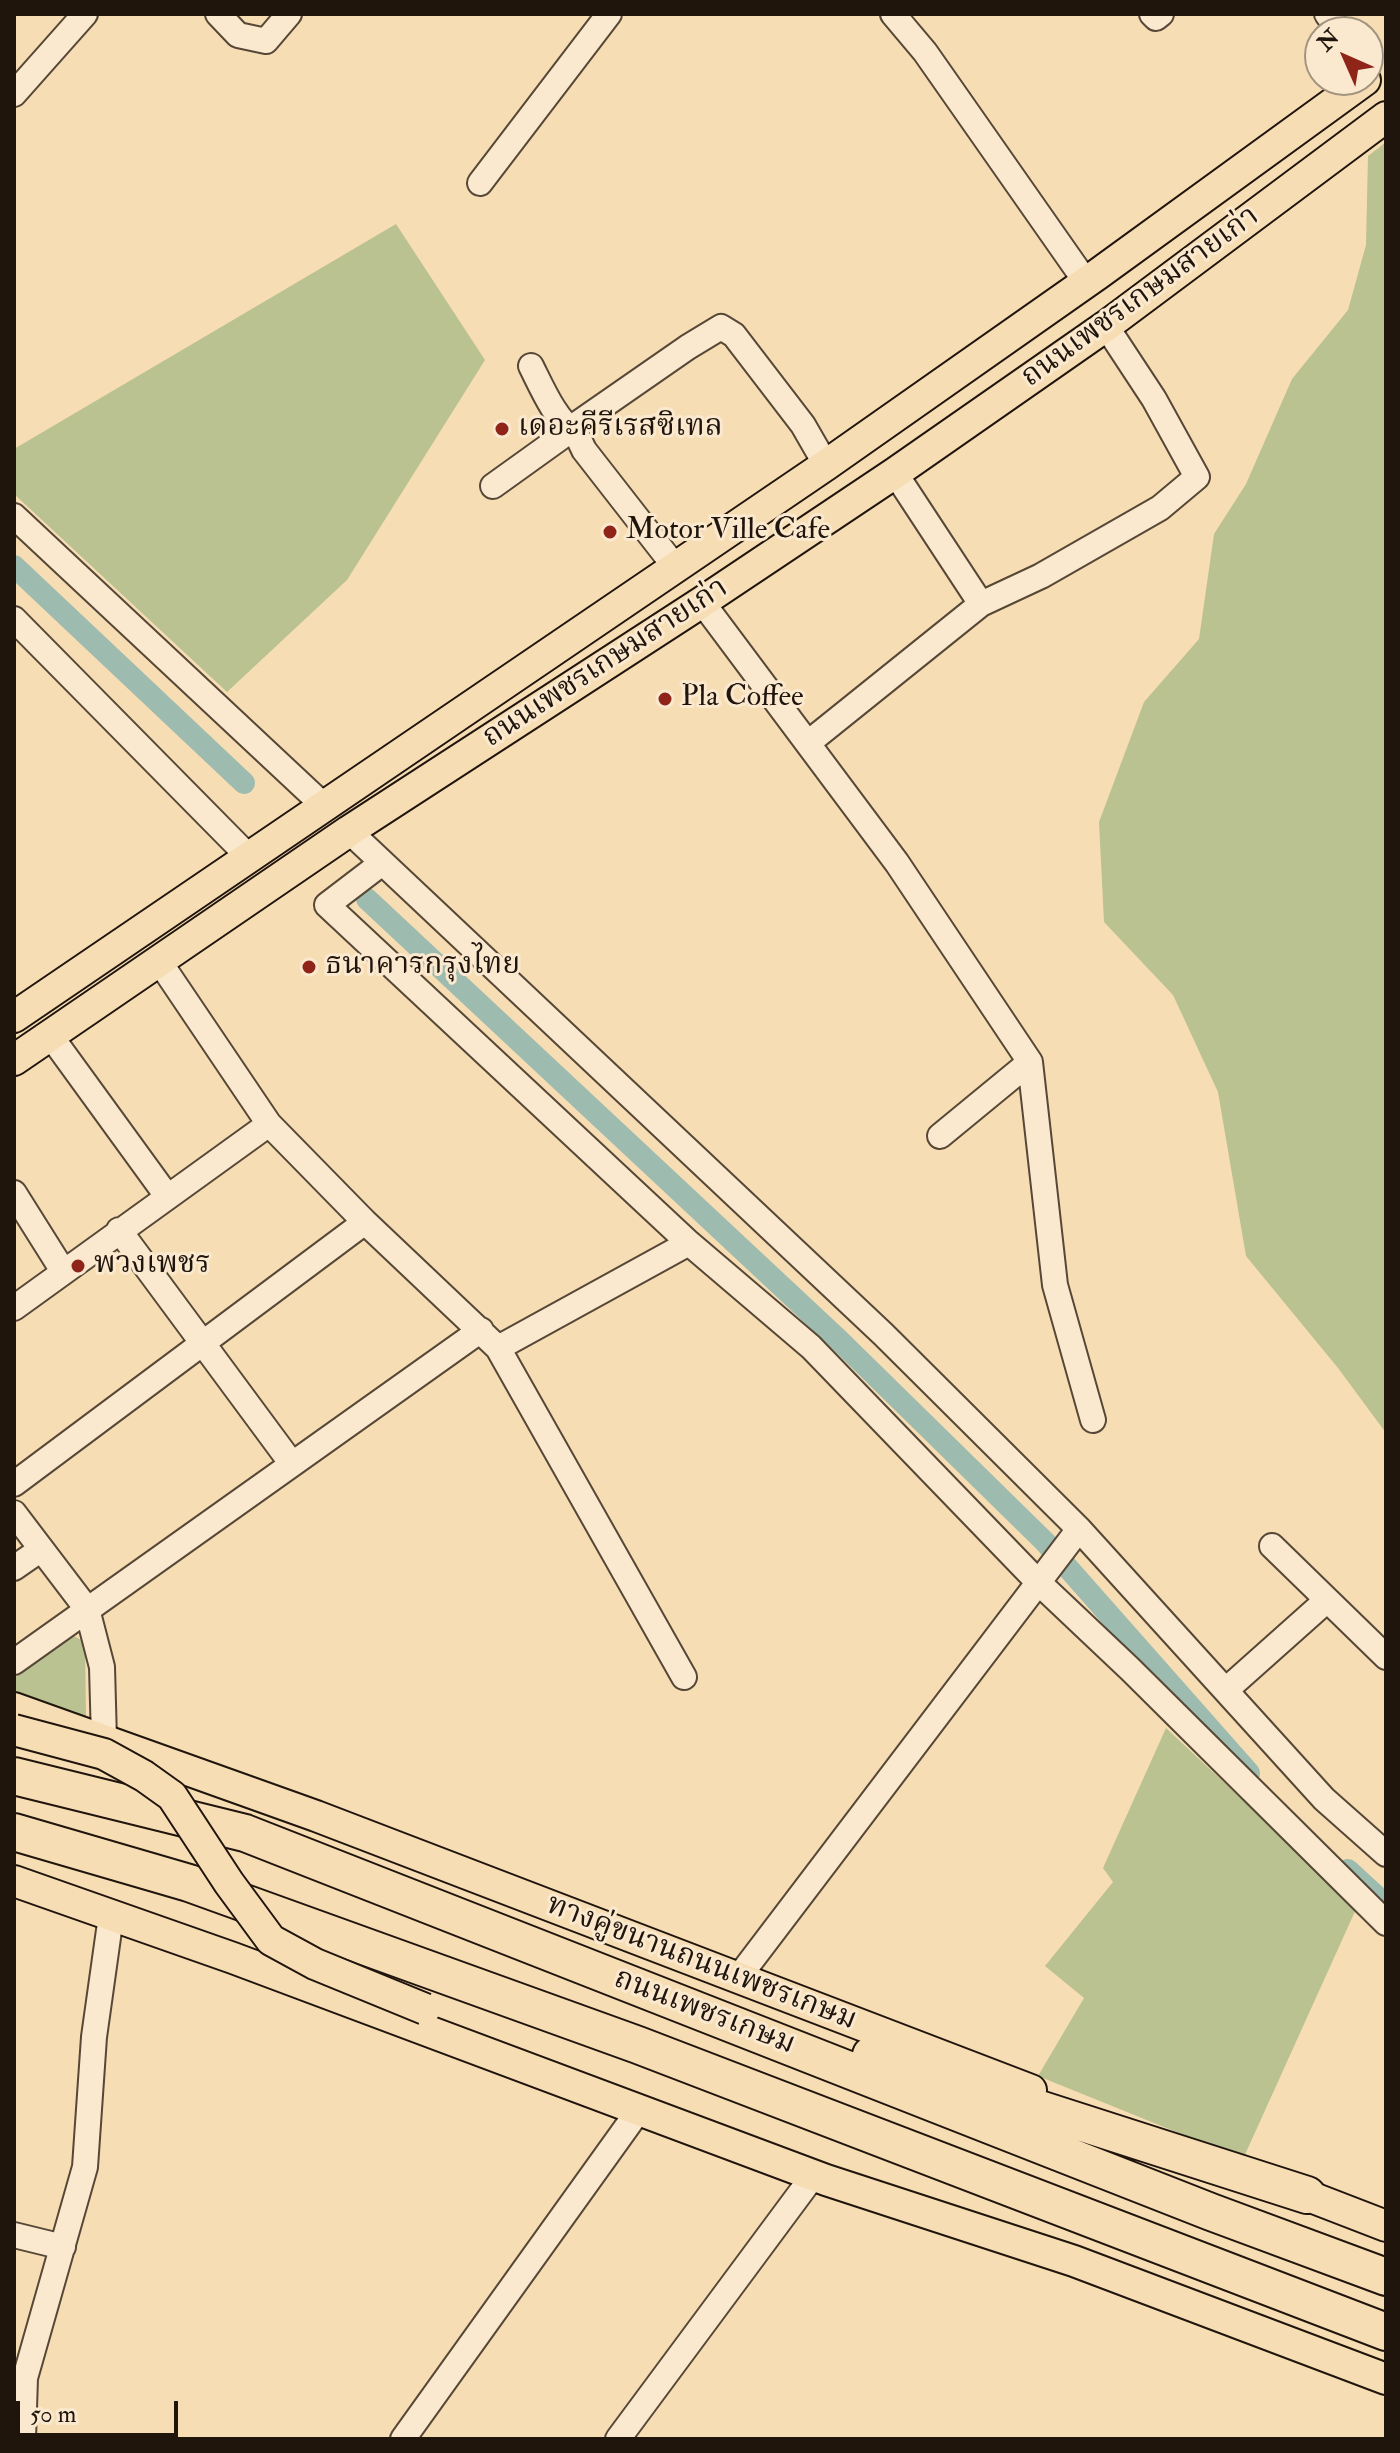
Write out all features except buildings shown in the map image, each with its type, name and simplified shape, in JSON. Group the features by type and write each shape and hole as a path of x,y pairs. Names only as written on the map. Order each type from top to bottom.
{"highway":[{"name":"ถนนเพชรเกษม","path":"14,1776 245,1833 1196,2206 1386,2277"},
{"name":"ถนนเพชรเกษม","path":"14,1832 189,1883 578,2024 1386,2332"},
{"path":"527,1944 1307,2195"}],"main road":[{"name":"ถนนเพชรเกษมสายเก่า","path":"14,1017 826,465 1086,282 1341,96"},
{"name":"ถนนเพชรเกษมสายเก่า","path":"14,1060 349,831 895,473 1106,326 1386,117"},
{"name":"ทางคู่ขนานถนนเพชรเกษม","path":"14,1708 316,1816 1386,2226"},
{"path":"14,1730 104,1754 172,1796 271,1940 315,1964 425,2009 676,2103 932,2208 1386,2379"},
{"path":"14,1881 233,1958 813,2176 1074,2261"}],"street":[{"path":"16,84 85,14"},
{"path":"218,14 238,35 266,41 289,14"},
{"path":"480,183 609,14"},
{"path":"893,14 925,52 1086,282"},
{"path":"1152,14 1156,18 1161,14"},
{"path":"808,743 981,604 1041,576 1160,508 1197,477 1154,399 1106,326"},
{"path":"493,486 574,433 577,424 721,327 734,335 803,425 826,465"},
{"path":"531,366 566,427 574,433 676,568"},
{"path":"895,473 981,604"},
{"path":"14,516 323,805"},
{"path":"702,602 897,863 1030,1062 1055,1285 1093,1420"},
{"path":"14,619 248,856"},
{"path":"349,831 883,1334 1226,1690 1324,1799 1386,1854"},
{"path":"382,863 327,905 689,1243 811,1347 1386,1923"},
{"path":"159,961 269,1124 365,1222 489,1339 684,1677"},
{"path":"50,1035 167,1196"},
{"path":"940,1136 1030,1062"},
{"path":"14,1308 269,1124"},
{"path":"14,1193 63,1271"},
{"path":"14,1484 365,1222"},
{"path":"119,1230 292,1464"},
{"path":"14,1662 292,1464 489,1339 689,1243"},
{"path":"14,1513 87,1609 102,1667 104,1740"},
{"path":"738,1978 1075,1535"},
{"path":"1272,1546 1386,1657"},
{"path":"14,1568 40,1550"},
{"path":"1226,1690 1327,1600"},
{"path":"23,2439 25,2378 85,2167 94,2037 111,1916"},
{"path":"403,2439 639,2110"},
{"path":"618,2439 813,2176"},
{"path":"14,2235 63,2247"}],"green space":[{"path":"1386,142 1386,1433 1338,1368 1246,1256 1218,1092 1173,995 1104,922 1099,822 1144,702 1199,639 1214,534 1246,484 1292,379 1348,310 1366,245 1368,156"},
{"path":"396,224 485,360 347,580 227,692 14,494 14,449"},
{"path":"74,1636 85,1642 86,1717 14,1691 14,1678"},
{"path":"1166,1728 1357,1907 1243,2159 1038,2076 1084,1998 1045,1966 1113,1882 1103,1868"}],"waterway":[{"path":"14,566 244,783"},
{"path":"367,899 840,1341 1045,1542 1249,1773"},
{"path":"1348,1870 1386,1905"}],"place":[{"name":"เดอะคีรีเรสซิเทล","path":"502,429"},
{"name":"Motor Ville Cafe","path":"610,532"},
{"name":"Pla Coffee","path":"665,699"},
{"name":"ธนาคารกรุงไทย","path":"309,967"},
{"name":"พวงเพชร","path":"78,1266"}]}
